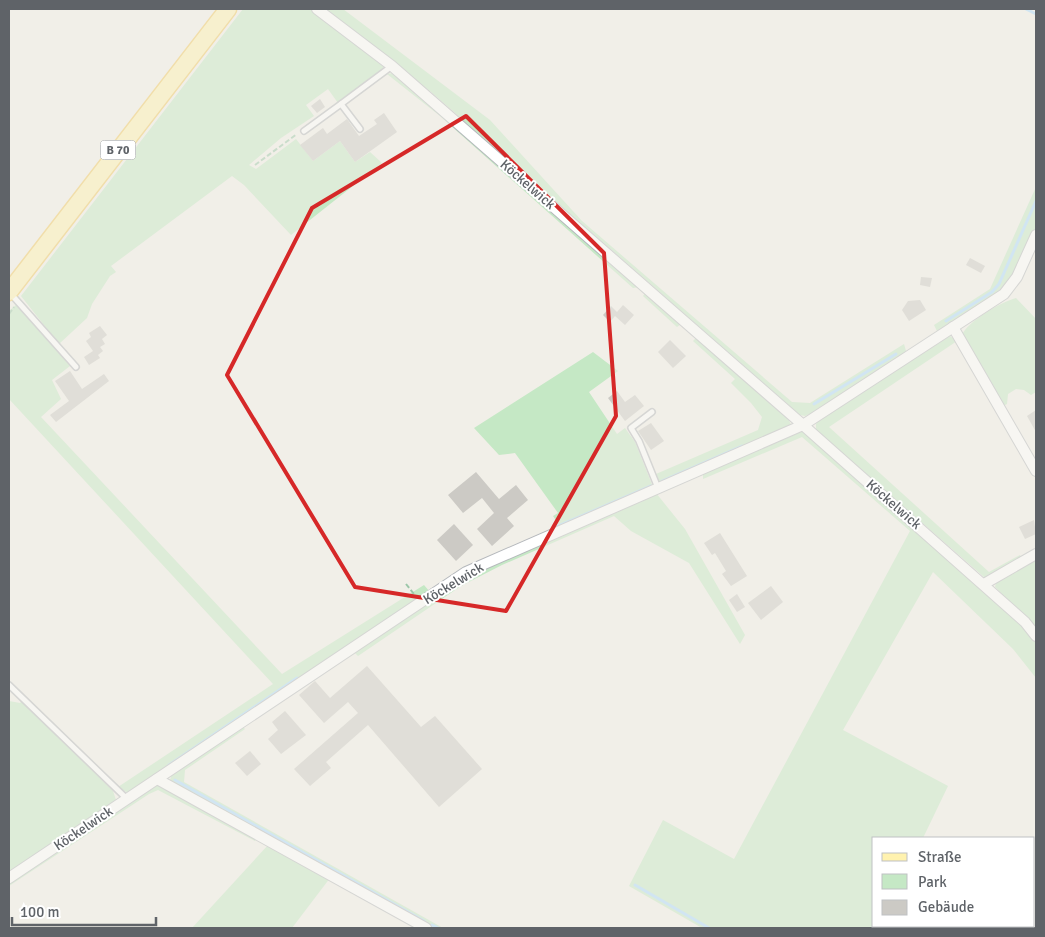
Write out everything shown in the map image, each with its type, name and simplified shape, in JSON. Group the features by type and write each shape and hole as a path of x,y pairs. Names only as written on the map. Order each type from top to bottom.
{"main road":[{"name":"B 70","path":"9,292 228,9"}],"street":[{"name":"Köckelwick","path":"317,9 392,66 803,424 984,584 1025,622 1036,636"},
{"name":"Köckelwick","path":"9,878 466,572 789,432 803,424 994,301 1010,288 1017,277 1036,235"},
{"path":"953,327 1036,471"},
{"path":"984,584 1036,554"},
{"path":"157,779 426,928"}],"lane":[{"path":"304,131 392,66"},
{"path":"341,104 360,129"},
{"path":"9,292 76,367"},
{"path":"652,412 631,428 658,488"},
{"path":"9,685 126,798"}],"path":[{"path":"255,165 304,131"},
{"path":"406,584 421,602"}],"highlighted area":[{"path":"466,116 604,253 616,416 506,611 355,587 227,375 312,208"}],"green space":[{"path":"243,9 311,9 384,65 382,70 338,103 328,89 306,105 314,116 281,138 249,165 256,169 296,139 313,161 340,141 355,162 370,152 382,163 291,235 244,185 232,176 111,266 116,272 110,276 92,304 87,318 59,344 21,296"},
{"path":"325,9 343,9 490,120 582,221 792,402 810,403 904,344 906,351 901,358 819,410 805,416 800,415 431,92"},
{"path":"393,73 639,287 633,288 440,116 387,74"},
{"path":"1036,187 1036,227 1016,273 1004,289 954,323 937,331 934,325 990,289"},
{"path":"646,292 681,324 677,327 643,296"},
{"path":"1016,298 1036,319 1036,392 1031,395 1024,390 1016,389 1008,394 1007,404 1003,406 962,335 978,318"},
{"path":"17,304 70,366 52,380 61,399 41,417 282,674 424,585 430,592 128,793 118,787 273,684 9,399 9,311"},
{"path":"950,336 957,341 829,427 989,572 1020,555 1022,560 991,577 984,577 816,430 816,424 820,418"},
{"path":"697,337 788,418 791,425 661,485 656,474 758,430 762,417 731,383 735,379 693,341"},
{"path":"593,352 618,371 589,392 617,434 625,428 635,442 653,487 561,528 553,516 558,513 515,453 499,455 474,428"},
{"path":"803,431 1013,616 1036,643 1036,678 1013,649 933,572 843,730 948,786 923,837 872,837 872,927 879,928 702,928 629,886 663,820 734,859 910,531 802,437 703,479 703,474"},
{"path":"656,493 685,529 745,635 740,644 689,563 631,531 614,516 502,565 461,586 358,656 353,651 455,583 492,563"},
{"path":"1036,559 1036,628 995,587 996,583"},
{"path":"9,701 20,703 22,701 113,791 116,800 9,873"},
{"path":"243,727 245,729 185,770 184,782 443,928 431,928 170,781 172,772"},
{"path":"157,784 257,838 255,841 158,790 149,794 9,886 9,881"},
{"path":"269,844 330,878 292,928 192,928"}],"building":[{"path":"320,99 325,107 317,113 311,106"},
{"path":"384,113 397,132 355,162 340,141 313,161 300,145 323,128 327,134 347,119 359,136 377,124 374,120"},
{"path":"970,258 985,266 981,273 966,265"},
{"path":"921,277 932,278 930,287 920,285"},
{"path":"920,300 926,310 909,321 902,310 908,301"},
{"path":"623,305 634,315 625,325 615,316 610,322 603,315 611,306 617,312"},
{"path":"100,326 107,335 102,339 105,344 100,347 103,351 98,355 100,358 89,365 84,357 93,351 86,341 91,337 89,333"},
{"path":"670,340 686,356 673,368 658,352"},
{"path":"70,371 82,389 104,374 109,381 56,422 50,415 69,401 55,381"},
{"path":"617,391 625,402 635,395 644,406 625,421 608,398"},
{"path":"1036,410 1036,432 1027,416"},
{"path":"651,423 664,441 651,450 638,431"},
{"path":"476,472 499,499 516,485 528,500 507,518 514,526 492,546 477,529 494,513 482,498 463,513 448,495"},
{"path":"1034,520 1036,534 1025,539 1019,527"},
{"path":"454,524 473,545 456,561 437,540"},
{"path":"720,533 747,576 731,586 722,574 726,571 715,553 712,555 704,543"},
{"path":"771,586 783,602 761,620 748,603"},
{"path":"737,594 745,607 737,612 729,600"},
{"path":"367,666 421,727 435,716 482,769 439,807 368,725 326,762 331,768 310,786 294,769 358,713 348,702 324,723 299,695 315,681 330,698"},
{"path":"285,711 306,735 281,754 268,739 278,730 272,722"},
{"path":"250,751 261,764 247,776 235,763"}],"waterway":[{"path":"1026,9 1036,14"},
{"path":"946,321 992,292 999,284 1036,201"},
{"path":"814,404 896,354"},
{"path":"662,481 742,446"},
{"path":"556,527 651,486"},
{"path":"169,765 297,678"},
{"path":"175,780 424,921"},
{"path":"635,885 709,928"},
{"path":"432,925 438,928"}]}
